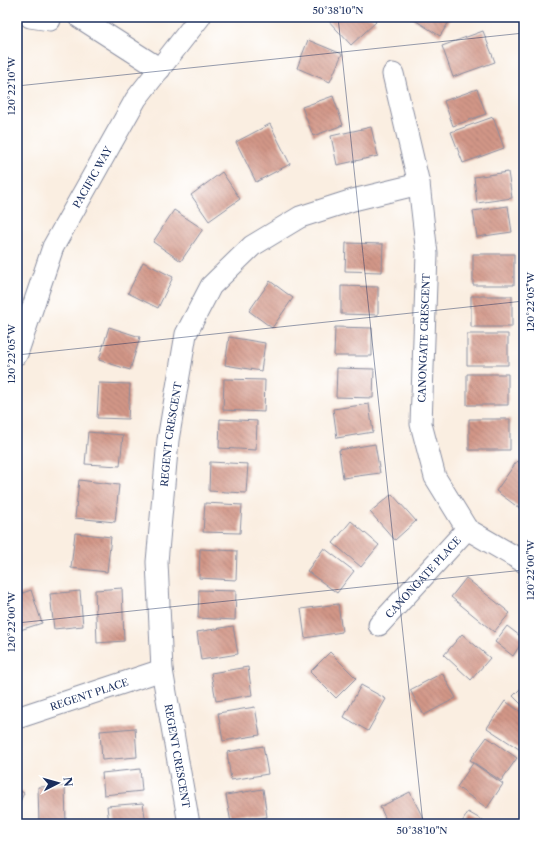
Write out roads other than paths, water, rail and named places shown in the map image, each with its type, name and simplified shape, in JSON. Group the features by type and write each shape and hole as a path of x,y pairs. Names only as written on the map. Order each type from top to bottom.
{"street":[{"path":"79,17 160,69"},
{"name":"PACIFIC WAY","path":"17,354 53,247 136,99 200,17"},
{"name":"CANONGATE CRESCENT","path":"393,74 419,184 427,254 421,424 435,477 466,529 524,562"},
{"name":"REGENT CRESCENT","path":"189,824 162,670 156,562 168,440 186,334 211,286 252,246 300,217 353,200 419,184"},
{"name":"CANONGATE PLACE","path":"379,625 466,529"},
{"name":"REGENT PLACE","path":"17,718 162,670"}]}
